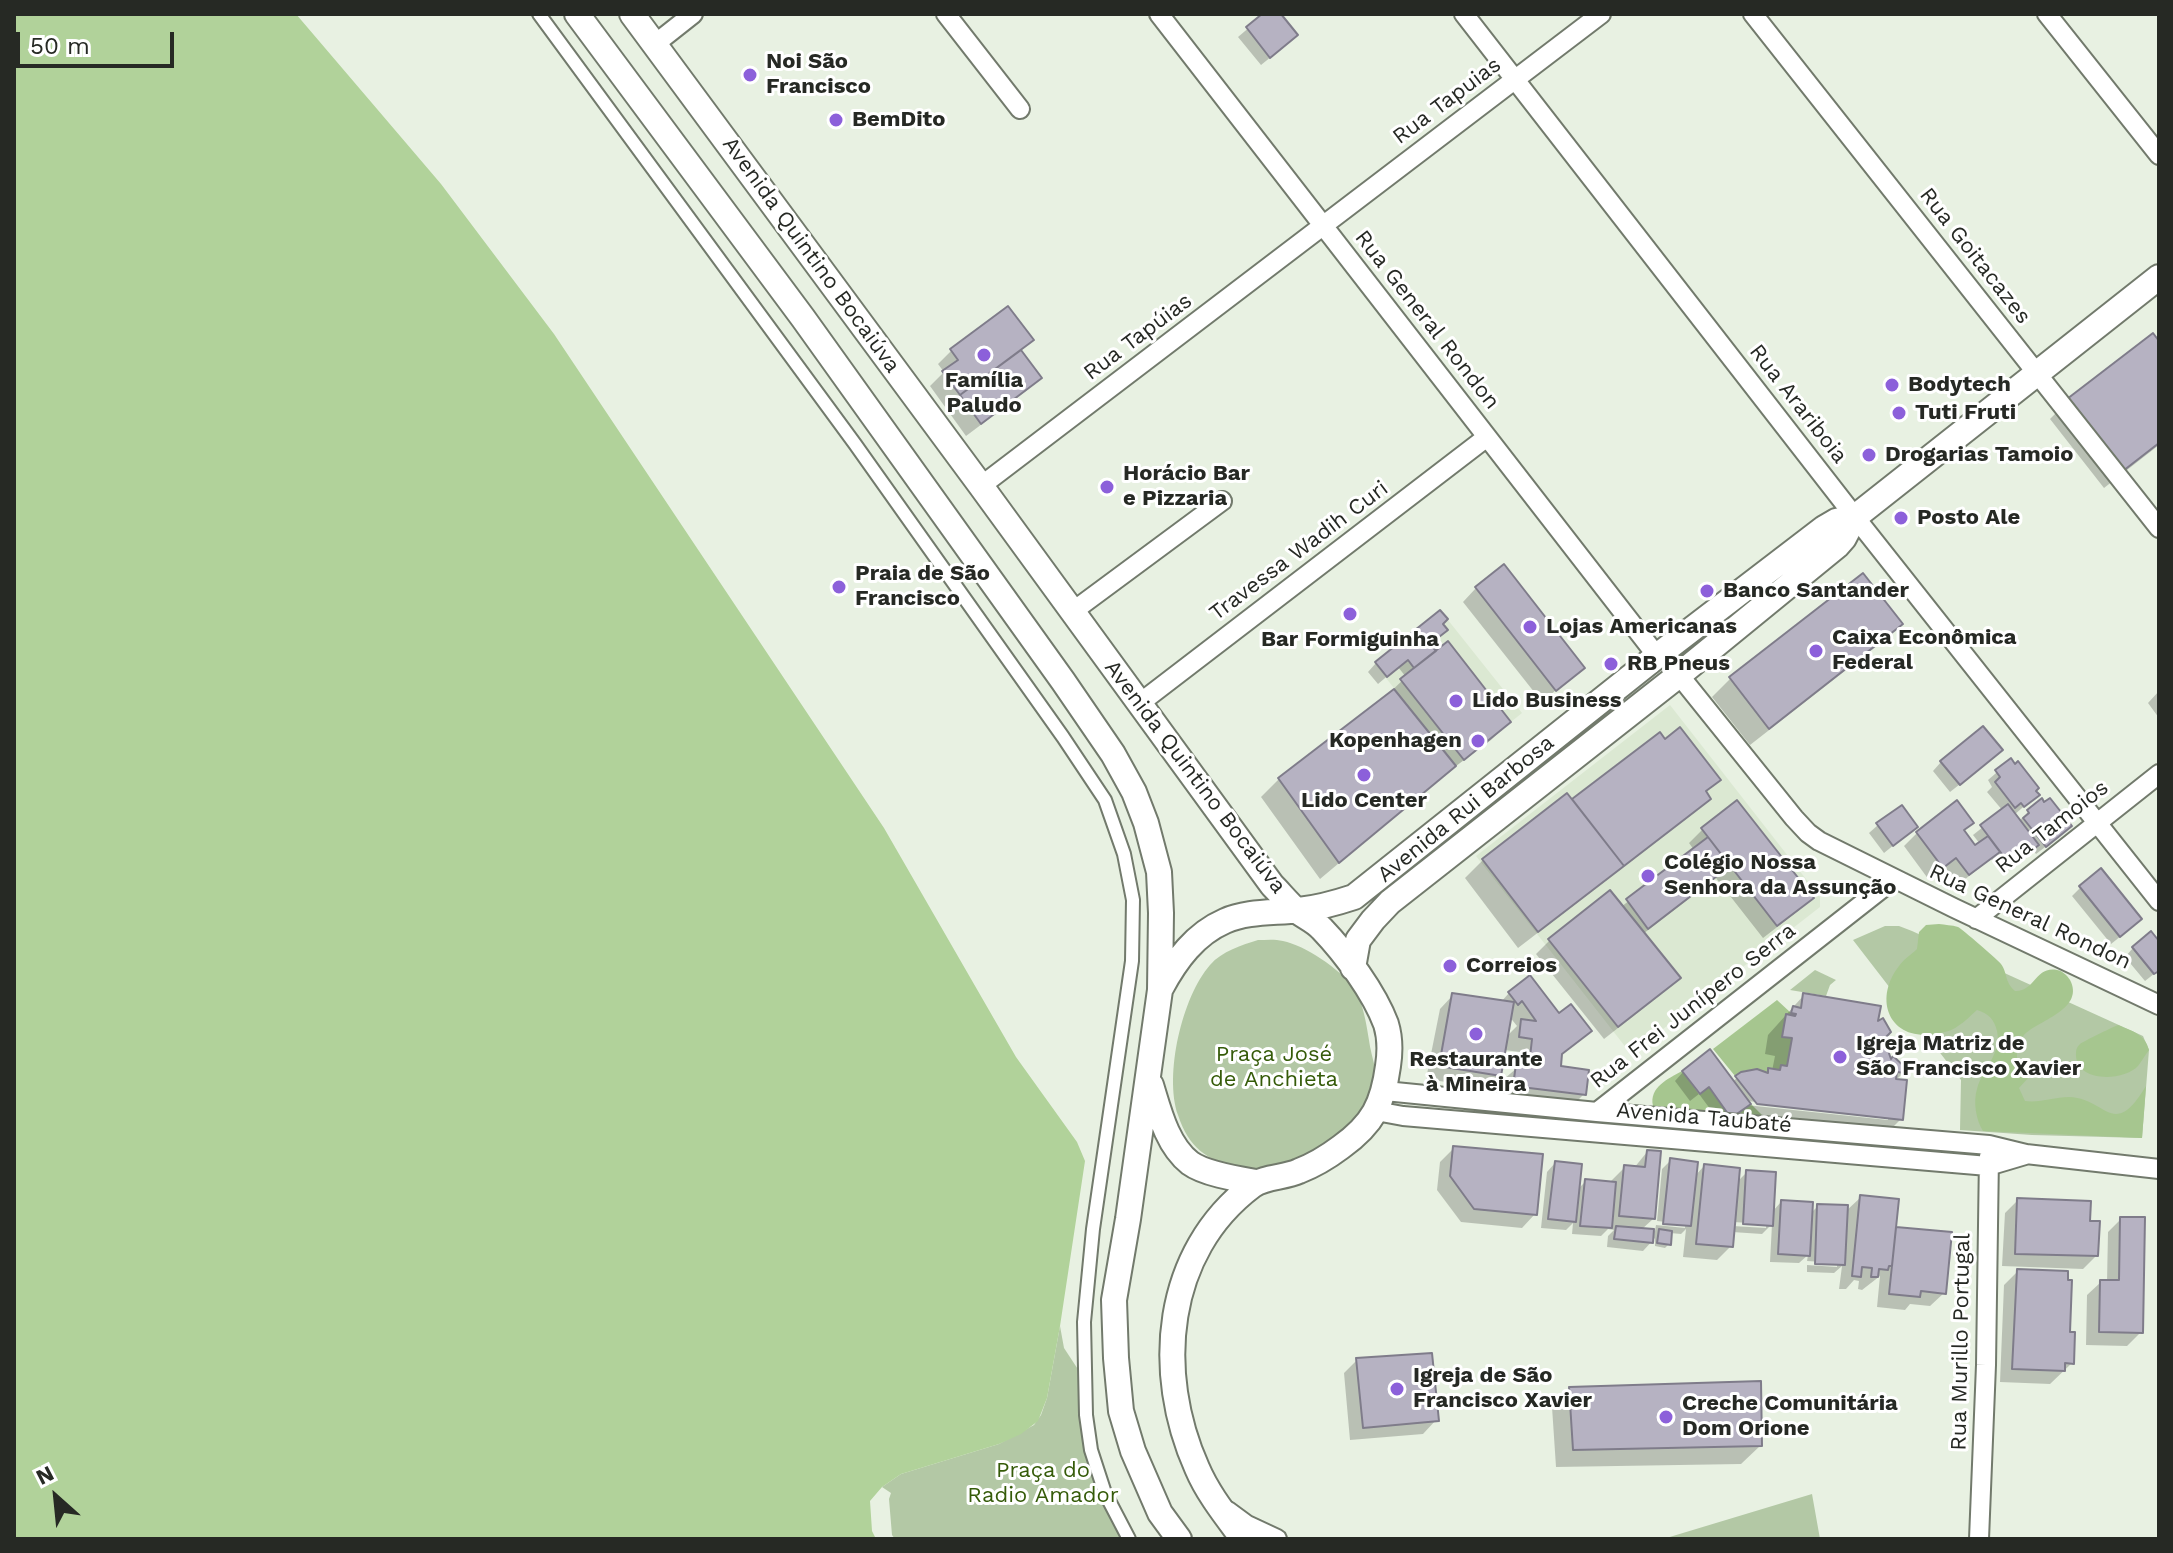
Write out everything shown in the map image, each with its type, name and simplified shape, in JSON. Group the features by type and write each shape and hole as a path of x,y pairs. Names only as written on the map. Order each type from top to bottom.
{"main road":[{"name":"Avenida Quintino Bocaiúva","path":"577,14 803,318 1113,754 1134,792 1159,872 1160,990 1114,1300 1116,1358 1121,1411 1133,1451 1160,1513 1179,1539"},
{"name":"Avenida Quintino Bocaiúva","path":"632,14 1272,885 1297,911 1324,931 1353,968 1376,1002 1387,1027 1390,1055 1380,1101"},
{"name":"Avenida Rui Barbosa","path":"1353,968 1358,940 1390,902 1679,675 1837,546 1855,517 2159,277"},
{"name":"Avenida Rui Barbosa","path":"1297,911 1354,897 1657,656 1824,528 1836,521 1855,517"},
{"path":"1160,990 1190,945 1226,920 1297,911"},
{"path":"1148,1075 1172,1141 1191,1163 1223,1176 1256,1182 1298,1172 1340,1147 1362,1128 1380,1101"},
{"path":"1243,1539 1217,1504 1197,1468 1183,1428 1173,1363 1173,1321 1181,1287 1206,1235 1237,1198 1256,1182"}],"street":[{"path":"539,14 855,444 1105,800 1124,854 1133,900 1132,961 1093,1229 1084,1322 1085,1403 1091,1450 1105,1493 1129,1539"},
{"path":"655,44 693,14"},
{"path":"946,14 1020,109"},
{"name":"Rua General Rondon","path":"1159,14 1657,656"},
{"name":"Rua Arariboia","path":"1464,14 1855,517 2159,901"},
{"name":"Rua Tapuias","path":"1323,225 1601,14"},
{"name":"Rua Goitacazes","path":"1753,14 2159,528"},
{"path":"2047,14 2159,155"},
{"name":"Rua Tapúias","path":"981,486 1323,225"},
{"name":"Travessa Wadih Curi","path":"1140,703 1487,437"},
{"path":"1072,612 1222,501"},
{"name":"Rua General Rondon","path":"1679,675 1808,833 1819,841 2159,1005"},
{"name":"Rua Tamoios","path":"1976,919 2159,774"},
{"name":"Rua Frei Junípero Serra","path":"1597,1112 1894,879"},
{"name":"Avenida Taubaté","path":"1380,1101 1597,1112 1989,1145 2026,1154 2159,1169"},
{"name":"Avenida Taubaté","path":"1380,1101 1418,1118 1988,1166 2026,1154"},
{"name":"Rua Murillo Portugal","path":"1979,1539 1986,1365 1989,1145"},
{"path":"1217,1504 1247,1525 1277,1539"}],"shaded area":[{"path":"14,14 296,14 441,184 554,334 884,828 1016,1057 1077,1142 1085,1161 1047,1398 1038,1421 1021,1434 999,1444 901,1474 882,1487 870,1501 872,1531 876,1539 14,1539"},
{"path":"1440,610 1522,713 1456,766 1374,663"},
{"name":"Colégio Nossa Senhora da Assunção","path":"1670,705 1820,897 1820,907 1631,1054 1476,856"},
{"path":"1926,925 1958,927 1987,951 2001,964 2015,991 2027,988 2039,975 2050,970 2061,972 2071,982 2071,1000 2057,1014 2024,1035 2018,1045 2018,1064 2028,1071 2029,1077 2019,1088 2025,1101 2069,1097 2082,1099 2117,1114 2135,1102 2146,1086 2142,1138 1983,1131 1975,1100 1997,1047 1993,1020 1977,1010 1956,1028 1934,1034 1919,1034 1906,1031 1896,1024 1887,1004 1891,979 1901,963 1917,949 1919,932"},
{"path":"1777,1000 1796,1014 1786,1015 1782,1036 1792,1038 1787,1066 1781,1065 1780,1070 1769,1068 1768,1073 1747,1070 1735,1076 1713,1049"},
{"path":"2118,1025 2137,1034 2147,1045 2149,1050 2139,1064 2123,1075 2113,1077 2085,1071 2076,1056 2080,1044"},
{"path":"1682,1071 1699,1094 1709,1087 1731,1118 1751,1104 1764,1117 1772,1120 1765,1133 1698,1135 1665,1126 1653,1106 1654,1094 1661,1084"}],"green space":[{"path":"1885,926 1899,926 1912,931 2143,1036 2149,1050 2142,1138 1960,1130 1961,1080 1853,940"},
{"name":"Praça José de Anchieta","path":"1258,940 1280,940 1301,947 1331,966 1353,987 1365,1018 1377,1088 1373,1103 1336,1146 1253,1174 1217,1161 1193,1144 1178,1115 1173,1079 1178,1037 1200,979 1220,956"},
{"path":"1815,970 1836,980 1830,985 1826,996 1790,990"},
{"name":"Praça do Radio Amador","path":"1060,1326 1064,1348 1085,1380 1091,1450 1129,1539 895,1539 892,1535 891,1493 882,1487 901,1474 999,1444 1034,1425 1047,1398"},
{"path":"1812,1494 1820,1539 1663,1539"}],"building":[{"path":"1262,14 1281,14 1298,35 1270,58 1246,27"},
{"name":"Família Paludo","path":"1008,306 1034,340 960,395 942,371 958,360 950,349"},
{"path":"2153,333 2159,341 2159,443 2123,471 2067,399"},
{"path":"1021,350 1042,378 981,424 960,395"},
{"name":"Lojas Americanas","path":"1504,564 1585,668 1556,691 1475,587"},
{"name":"Caixa Econômica Federal","path":"1863,573 1903,624 1769,729 1729,677"},
{"path":"1440,610 1448,619 1443,624 1448,630 1430,644 1436,651 1414,668 1408,660 1387,677 1375,662"},
{"name":"Lido Business","path":"1448,641 1511,722 1464,760 1400,679"},
{"name":"Lido Center","path":"1394,689 1456,766 1339,863 1278,778"},
{"path":"1983,726 2003,750 1960,785 1940,761"},
{"path":"1680,727 1721,780 1706,791 1711,799 1624,866 1572,799 1660,732 1665,739"},
{"path":"2011,758 2015,764 2018,761 2039,788 2036,791 2040,795 2024,807 2021,803 2015,808 1995,782 2000,777 1995,770"},
{"path":"1567,793 1624,866 1538,932 1482,859"},
{"path":"2042,798 2044,802 2050,798 2072,826 2046,847 2023,818 2029,813 2027,810"},
{"path":"1737,800 1814,898 1777,926 1701,828"},
{"path":"1957,800 1974,823 1964,830 1975,845 1988,836 2000,852 1969,875 1956,858 1943,868 1916,832"},
{"path":"2008,804 2039,845 2011,866 1980,825"},
{"path":"1902,805 1918,827 1893,846 1876,823"},
{"path":"1708,837 1730,866 1648,929 1626,899"},
{"path":"2101,868 2142,919 2120,937 2079,886"},
{"path":"1610,890 1681,978 1618,1027 1548,939"},
{"path":"2151,931 2159,941 2159,971 2154,974 2132,947"},
{"path":"1530,975 1559,1013 1571,1004 1592,1031 1562,1054 1561,1066 1589,1070 1586,1095 1513,1086 1516,1064 1529,1066 1532,1039 1519,1037 1521,1019 1536,1021 1522,1001 1518,1005 1508,992"},
{"name":"Restaurante à Mineira","path":"1452,993 1514,1002 1501,1076 1439,1066"},
{"name":"Igreja Matriz de São Francisco Xavier","path":"1803,993 1881,1006 1878,1021 1883,1018 1891,1032 1884,1039 1891,1059 1893,1056 1906,1068 1905,1073 1897,1072 1896,1079 1907,1080 1903,1120 1757,1104 1735,1076 1757,1069 1768,1073 1768,1068 1780,1070 1781,1065 1787,1066 1792,1038 1782,1037 1786,1014 1795,1016 1791,1013 1793,1006 1801,1008"},
{"path":"1710,1049 1751,1104 1731,1118 1709,1087 1700,1094 1682,1071"},
{"path":"1453,1146 1543,1154 1537,1215 1474,1209 1450,1176"},
{"path":"1647,1150 1661,1151 1655,1219 1619,1216 1624,1165 1645,1167"},
{"path":"1670,1158 1698,1162 1691,1226 1663,1224"},
{"path":"1555,1161 1582,1164 1576,1222 1548,1219"},
{"path":"1704,1164 1740,1168 1733,1247 1696,1244"},
{"path":"1746,1170 1776,1172 1773,1226 1743,1224"},
{"path":"1585,1179 1616,1182 1612,1228 1580,1226"},
{"path":"1860,1195 1899,1199 1892,1266 1888,1270 1879,1269 1878,1277 1871,1277 1872,1268 1862,1267 1861,1277 1852,1276"},
{"path":"2017,1198 2091,1201 2090,1221 2100,1221 2098,1256 2015,1254"},
{"path":"1781,1200 1813,1202 1810,1256 1778,1254"},
{"path":"1817,1204 1848,1205 1845,1265 1815,1264"},
{"path":"2120,1217 2145,1217 2143,1333 2099,1332 2100,1280 2119,1280"},
{"path":"1616,1226 1654,1229 1653,1243 1614,1239"},
{"path":"1896,1227 1952,1232 1946,1294 1921,1291 1920,1297 1889,1294"},
{"path":"1659,1229 1672,1231 1671,1245 1657,1243"},
{"path":"2017,1269 2068,1271 2068,1280 2072,1280 2070,1332 2075,1332 2074,1364 2065,1363 2065,1371 2012,1369"},
{"name":"Igreja de São Francisco Xavier","path":"1432,1353 1439,1421 1363,1428 1356,1358"},
{"name":"Creche Comunitária Dom Orione","path":"1761,1381 1762,1446 1573,1450 1569,1387"}],"place":[{"name":"Noi São Francisco","path":"750,75"},
{"name":"BemDito","path":"836,120"},
{"name":"Família Paludo","path":"984,355"},
{"name":"Bodytech","path":"1892,385"},
{"name":"Tuti Fruti","path":"1899,413"},
{"name":"Drogarias Tamoio","path":"1869,455"},
{"name":"Horácio Bar e Pizzaria","path":"1107,487"},
{"name":"Posto Ale","path":"1901,518"},
{"name":"Praia de São Francisco","path":"839,587"},
{"name":"Banco Santander","path":"1707,591"},
{"name":"Bar Formiguinha","path":"1350,614"},
{"name":"Lojas Americanas","path":"1530,627"},
{"name":"Caixa Econômica Federal","path":"1816,651"},
{"name":"RB Pneus","path":"1611,664"},
{"name":"Lido Business","path":"1456,701"},
{"name":"Kopenhagen","path":"1478,741"},
{"name":"Lido Center","path":"1364,775"},
{"name":"Colégio Nossa Senhora da Assunção","path":"1648,876"},
{"name":"Correios","path":"1450,966"},
{"name":"Restaurante à Mineira","path":"1476,1034"},
{"name":"Igreja Matriz de São Francisco Xavier","path":"1840,1057"},
{"name":"Igreja de São Francisco Xavier","path":"1397,1389"},
{"name":"Creche Comunitária Dom Orione","path":"1666,1417"}]}
